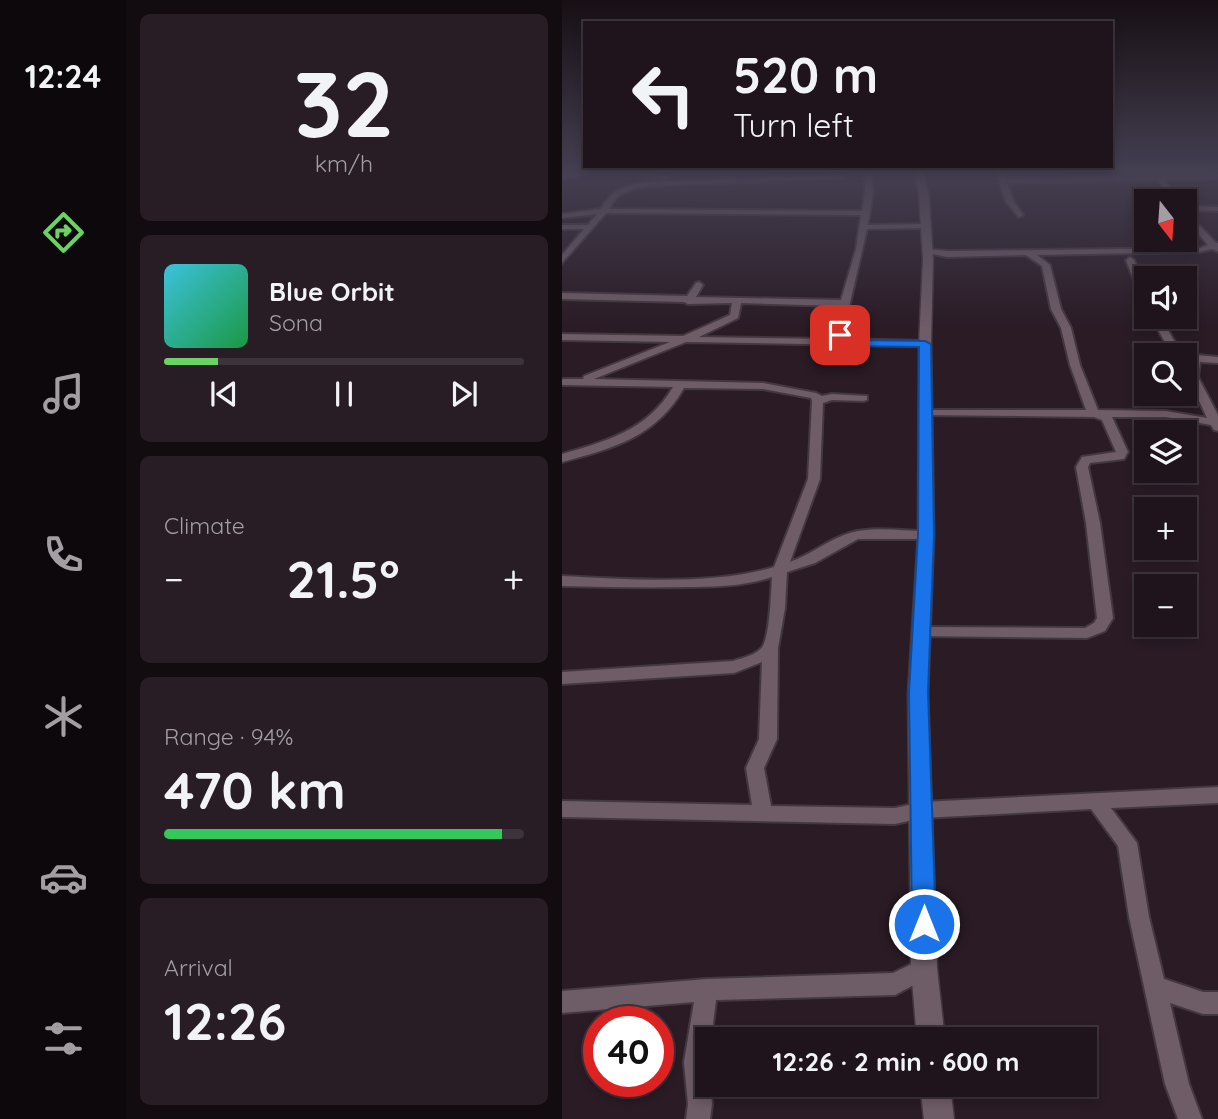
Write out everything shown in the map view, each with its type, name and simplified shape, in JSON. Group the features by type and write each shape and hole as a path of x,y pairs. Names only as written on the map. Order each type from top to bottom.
{"street":[{"path":"562,260 592,224"},
{"path":"1197,224 1217,247"},
{"path":"836,339 860,249 862,227 926,226 926,535 918,692 924,968 930,1027"},
{"path":"562,227 590,227"},
{"path":"928,255 1027,251 1200,250 1217,247"},
{"path":"922,632 1087,634 1100,627 1105,618 1093,523 1082,467 1086,460 1120,456 1122,452 1107,418 1093,413 1075,365 1070,342 1056,309 1046,265 1027,251"},
{"path":"1130,260 1134,270"},
{"path":"688,301 699,285"},
{"path":"562,296 845,303"},
{"path":"562,305 604,299"},
{"path":"603,378 681,340 728,321 735,316 737,302"},
{"path":"562,337 681,340 836,339 849,343 925,344"},
{"path":"1197,358 1218,360"},
{"path":"568,382 603,378 788,389 816,396 818,401 814,479 780,570 778,608 770,648 767,738 755,768 763,814"},
{"path":"562,458 627,439 647,428 674,397 681,383"},
{"path":"1197,385 1217,425"},
{"path":"818,401 832,397 863,398"},
{"path":"925,413 1166,414 1217,425"},
{"path":"562,581 635,584 754,578 810,561 847,538 857,535 926,535"},
{"path":"562,678 734,667 760,657 770,648"},
{"path":"562,809 895,816 922,810 1218,795"},
{"path":"1096,802 1127,843 1139,917 1177,1084 1190,1119"},
{"path":"562,1002 707,990 895,984 924,968"},
{"path":"1155,987 1204,1003 1218,1003"},
{"path":"698,1119 700,1104 696,1062 707,990"},
{"path":"936,1097 939,1119"}],"route":[{"path":"840,335 849,343 925,344 926,535 918,692 924,924"}]}
